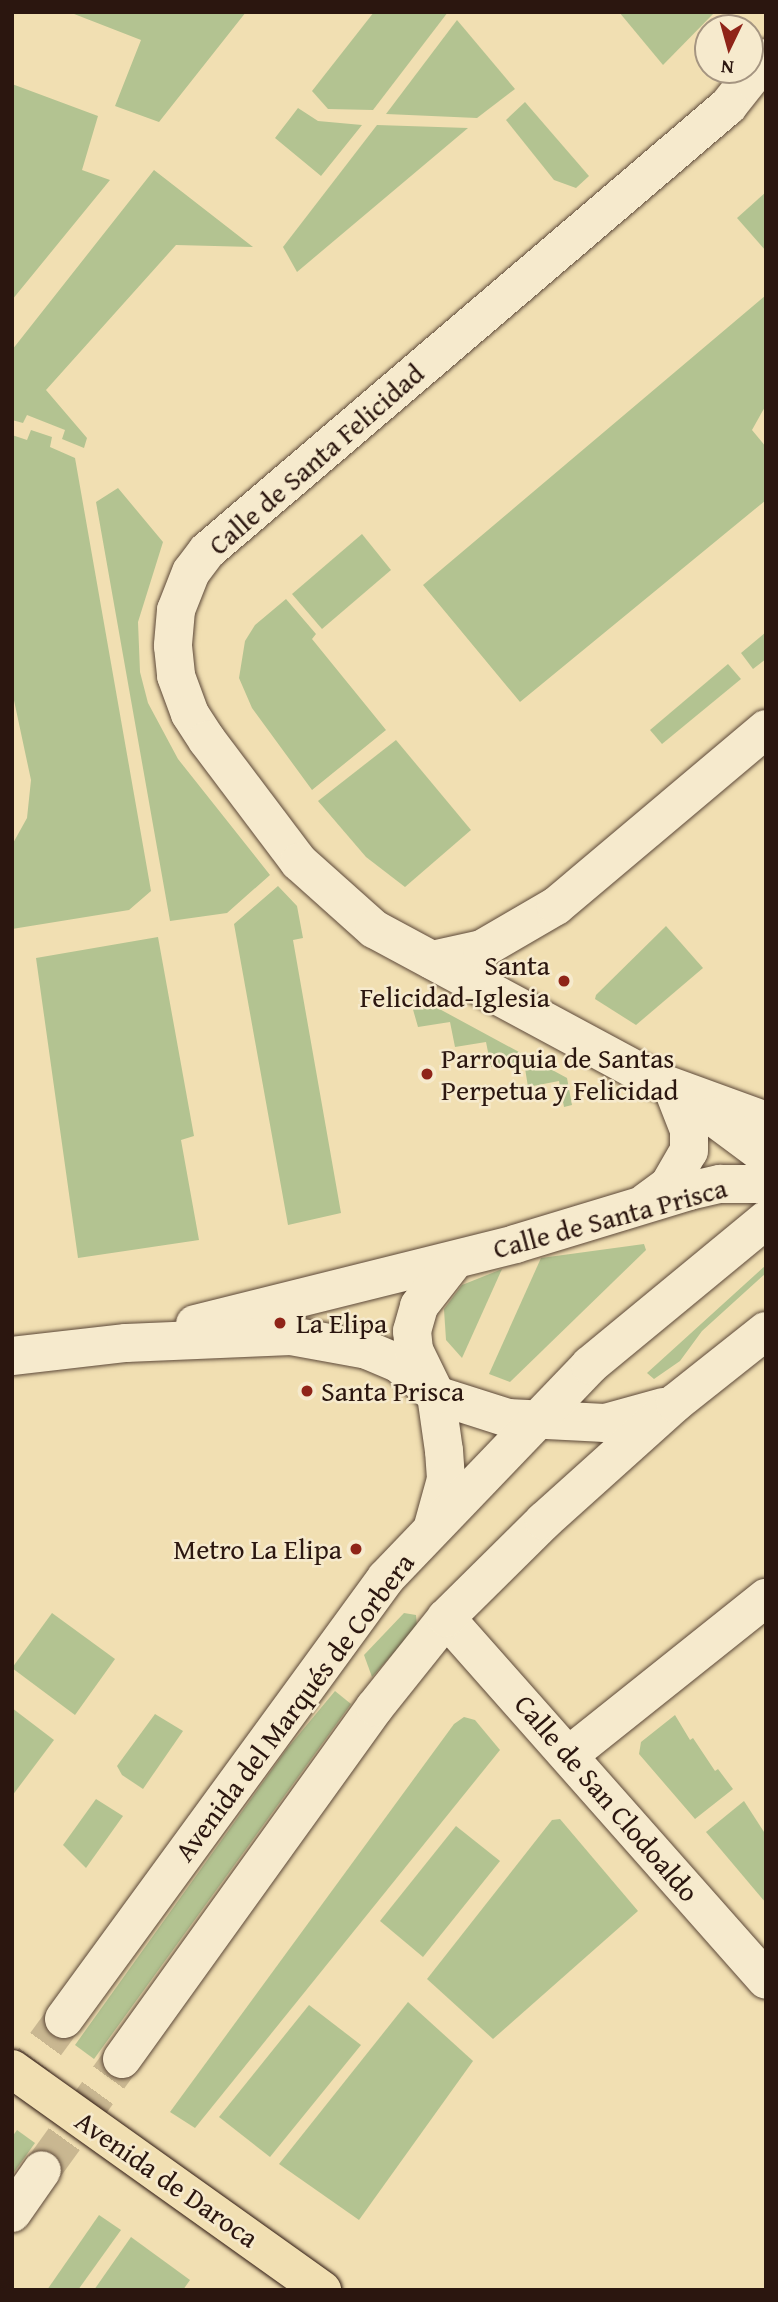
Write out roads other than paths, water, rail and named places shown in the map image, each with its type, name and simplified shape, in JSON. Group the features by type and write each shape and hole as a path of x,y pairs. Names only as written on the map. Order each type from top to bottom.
{"main road":[{"name":"Avenida de Daroca","path":"12,2069 322,2290"}],"street":[{"name":"Calle de Santa Felicidad","path":"766,58 728,106 207,551 191,572 176,610 176,676 190,714 299,862 374,929 673,1089 766,1156"},
{"path":"432,960 482,949 556,906 766,729"},
{"name":"Calle de Santa Felicidad","path":"673,1089 766,1121"},
{"path":"639,1207 669,1185 689,1151 690,1130 673,1089"},
{"name":"Calle de Santa Prisca","path":"126,1343 456,1260 720,1184 766,1184"},
{"name":"Avenida del Marqués de Corbera","path":"64,2019 386,1577 533,1421 679,1288 766,1220"},
{"name":"Calle de Santa Prisca","path":"433,1529 446,1479 436,1395 414,1350 412,1331 419,1307 456,1260"},
{"path":"688,1393 721,1343 766,1301"},
{"path":"122,2059 375,1707 446,1618 544,1521 688,1393 766,1331"},
{"name":"Calle de Santa Prisca","path":"12,1356 126,1343 291,1336 327,1341 398,1363 436,1395 533,1421 605,1423 688,1393"},
{"path":"569,1755 766,1598"},
{"name":"Calle de San Clodoaldo","path":"446,1618 766,1980"},
{"path":"12,2213 42,2170"}],"tunnel":[{"path":"12,2090 64,2019"},
{"path":"42,2170 122,2059"}],"place":[{"name":"Santa Felicidad-Iglesia","path":"564,981"},
{"name":"Parroquia de Santas Perpetua y Felicidad","path":"427,1074"},
{"name":"La Elipa","path":"280,1323"},
{"name":"Santa Prisca","path":"307,1391"},
{"name":"Metro La Elipa","path":"356,1549"}]}
